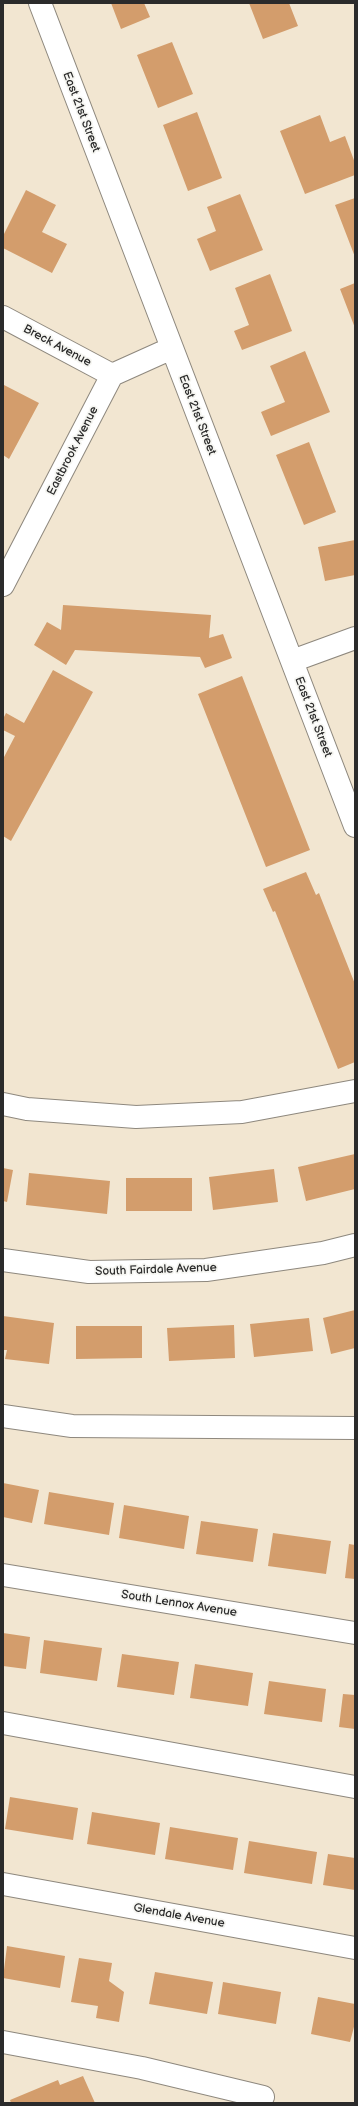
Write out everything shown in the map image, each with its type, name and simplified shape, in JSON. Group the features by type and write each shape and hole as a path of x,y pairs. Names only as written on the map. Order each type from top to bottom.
{"street":[{"name":"East 21st Street","path":"40,3 355,826"},
{"name":"Breck Avenue","path":"3,317 112,375"},
{"path":"112,375 172,348"},
{"name":"Eastbrook Avenue","path":"3,585 112,375"},
{"path":"292,661 355,638"},
{"path":"3,1104 27,1109 136,1117 242,1112 355,1091"},
{"name":"South Fairdale Avenue","path":"3,1260 89,1272 206,1270 323,1253 355,1245"},
{"path":"3,1416 72,1426 355,1428"},
{"name":"South Lennox Avenue","path":"3,1575 355,1633"},
{"path":"3,1723 355,1788"},
{"name":"Glendale Avenue","path":"3,1884 355,1948"},
{"path":"3,2042 142,2068 256,2100"}],"building":[{"path":"111,3 144,3 150,17 121,29"},
{"path":"249,3 289,3 298,26 263,39"},
{"path":"172,42 193,94 158,108 137,55"},
{"path":"197,112 222,178 188,191 163,125"},
{"path":"320,115 330,142 345,136 355,163 355,175 305,194 280,131"},
{"path":"26,190 56,205 42,232 67,244 52,273 3,248 3,236"},
{"path":"240,194 263,250 210,271 197,239 216,231 207,207"},
{"path":"355,198 355,257 335,205"},
{"path":"270,274 292,331 242,350 234,331 249,325 235,288"},
{"path":"355,283 355,328 340,289"},
{"path":"305,351 330,412 271,436 261,412 285,402 270,366"},
{"path":"4,385 39,403 9,459 3,455"},
{"path":"309,442 336,512 304,525 276,455"},
{"path":"355,540 355,575 325,581 318,547"},
{"path":"63,605 211,615 209,638 223,634 232,658 205,668 200,657 75,650 66,665 34,645 47,622 61,630"},
{"path":"53,670 93,692 11,841 3,836 3,759 15,736 3,730 3,719 6,713 24,723"},
{"path":"242,676 310,850 266,867 198,694"},
{"path":"306,872 316,895 319,893 355,984 355,1062 338,1069 275,911 273,912 263,889"},
{"path":"355,1154 355,1189 306,1201 298,1167"},
{"path":"3,1168 13,1170 7,1202 3,1201"},
{"path":"274,1169 278,1202 213,1210 209,1177"},
{"path":"29,1173 110,1181 107,1214 26,1205"},
{"path":"126,1178 192,1178 192,1211 126,1211"},
{"path":"355,1310 355,1348 331,1354 323,1318"},
{"path":"3,1316 54,1323 49,1364 5,1359 7,1350 3,1350"},
{"path":"309,1318 313,1351 254,1357 250,1324"},
{"path":"234,1325 235,1358 169,1361 167,1328"},
{"path":"76,1326 142,1326 142,1358 76,1359"},
{"path":"3,1483 39,1490 32,1523 3,1517"},
{"path":"49,1492 114,1503 109,1535 44,1524"},
{"path":"124,1505 189,1516 184,1549 119,1538"},
{"path":"201,1521 258,1529 253,1562 196,1554"},
{"path":"273,1533 331,1541 326,1574 268,1566"},
{"path":"349,1544 355,1545 355,1579 345,1578"},
{"path":"3,1633 30,1637 26,1669 3,1666"},
{"path":"44,1640 102,1648 97,1681 40,1673"},
{"path":"122,1654 179,1662 174,1695 117,1687"},
{"path":"195,1664 253,1673 248,1706 190,1698"},
{"path":"269,1681 326,1689 322,1722 264,1714"},
{"path":"343,1694 355,1695 355,1729 339,1727"},
{"path":"10,1797 78,1808 73,1840 5,1829"},
{"path":"92,1812 160,1823 155,1855 87,1844"},
{"path":"170,1827 238,1838 233,1870 165,1859"},
{"path":"249,1841 317,1852 312,1884 244,1873"},
{"path":"328,1854 355,1858 355,1890 323,1885"},
{"path":"7,1946 65,1956 60,1988 3,1978"},
{"path":"79,1958 112,1963 109,1981 124,1992 119,2022 96,2018 98,2006 71,2002"},
{"path":"155,1972 213,1982 207,2014 149,2004"},
{"path":"223,1982 281,1992 276,2024 218,2014"},
{"path":"318,1997 355,2004 355,2023 350,2042 311,2034"},
{"path":"83,2076 95,2103 11,2103 10,2100 58,2080 60,2085"}]}
